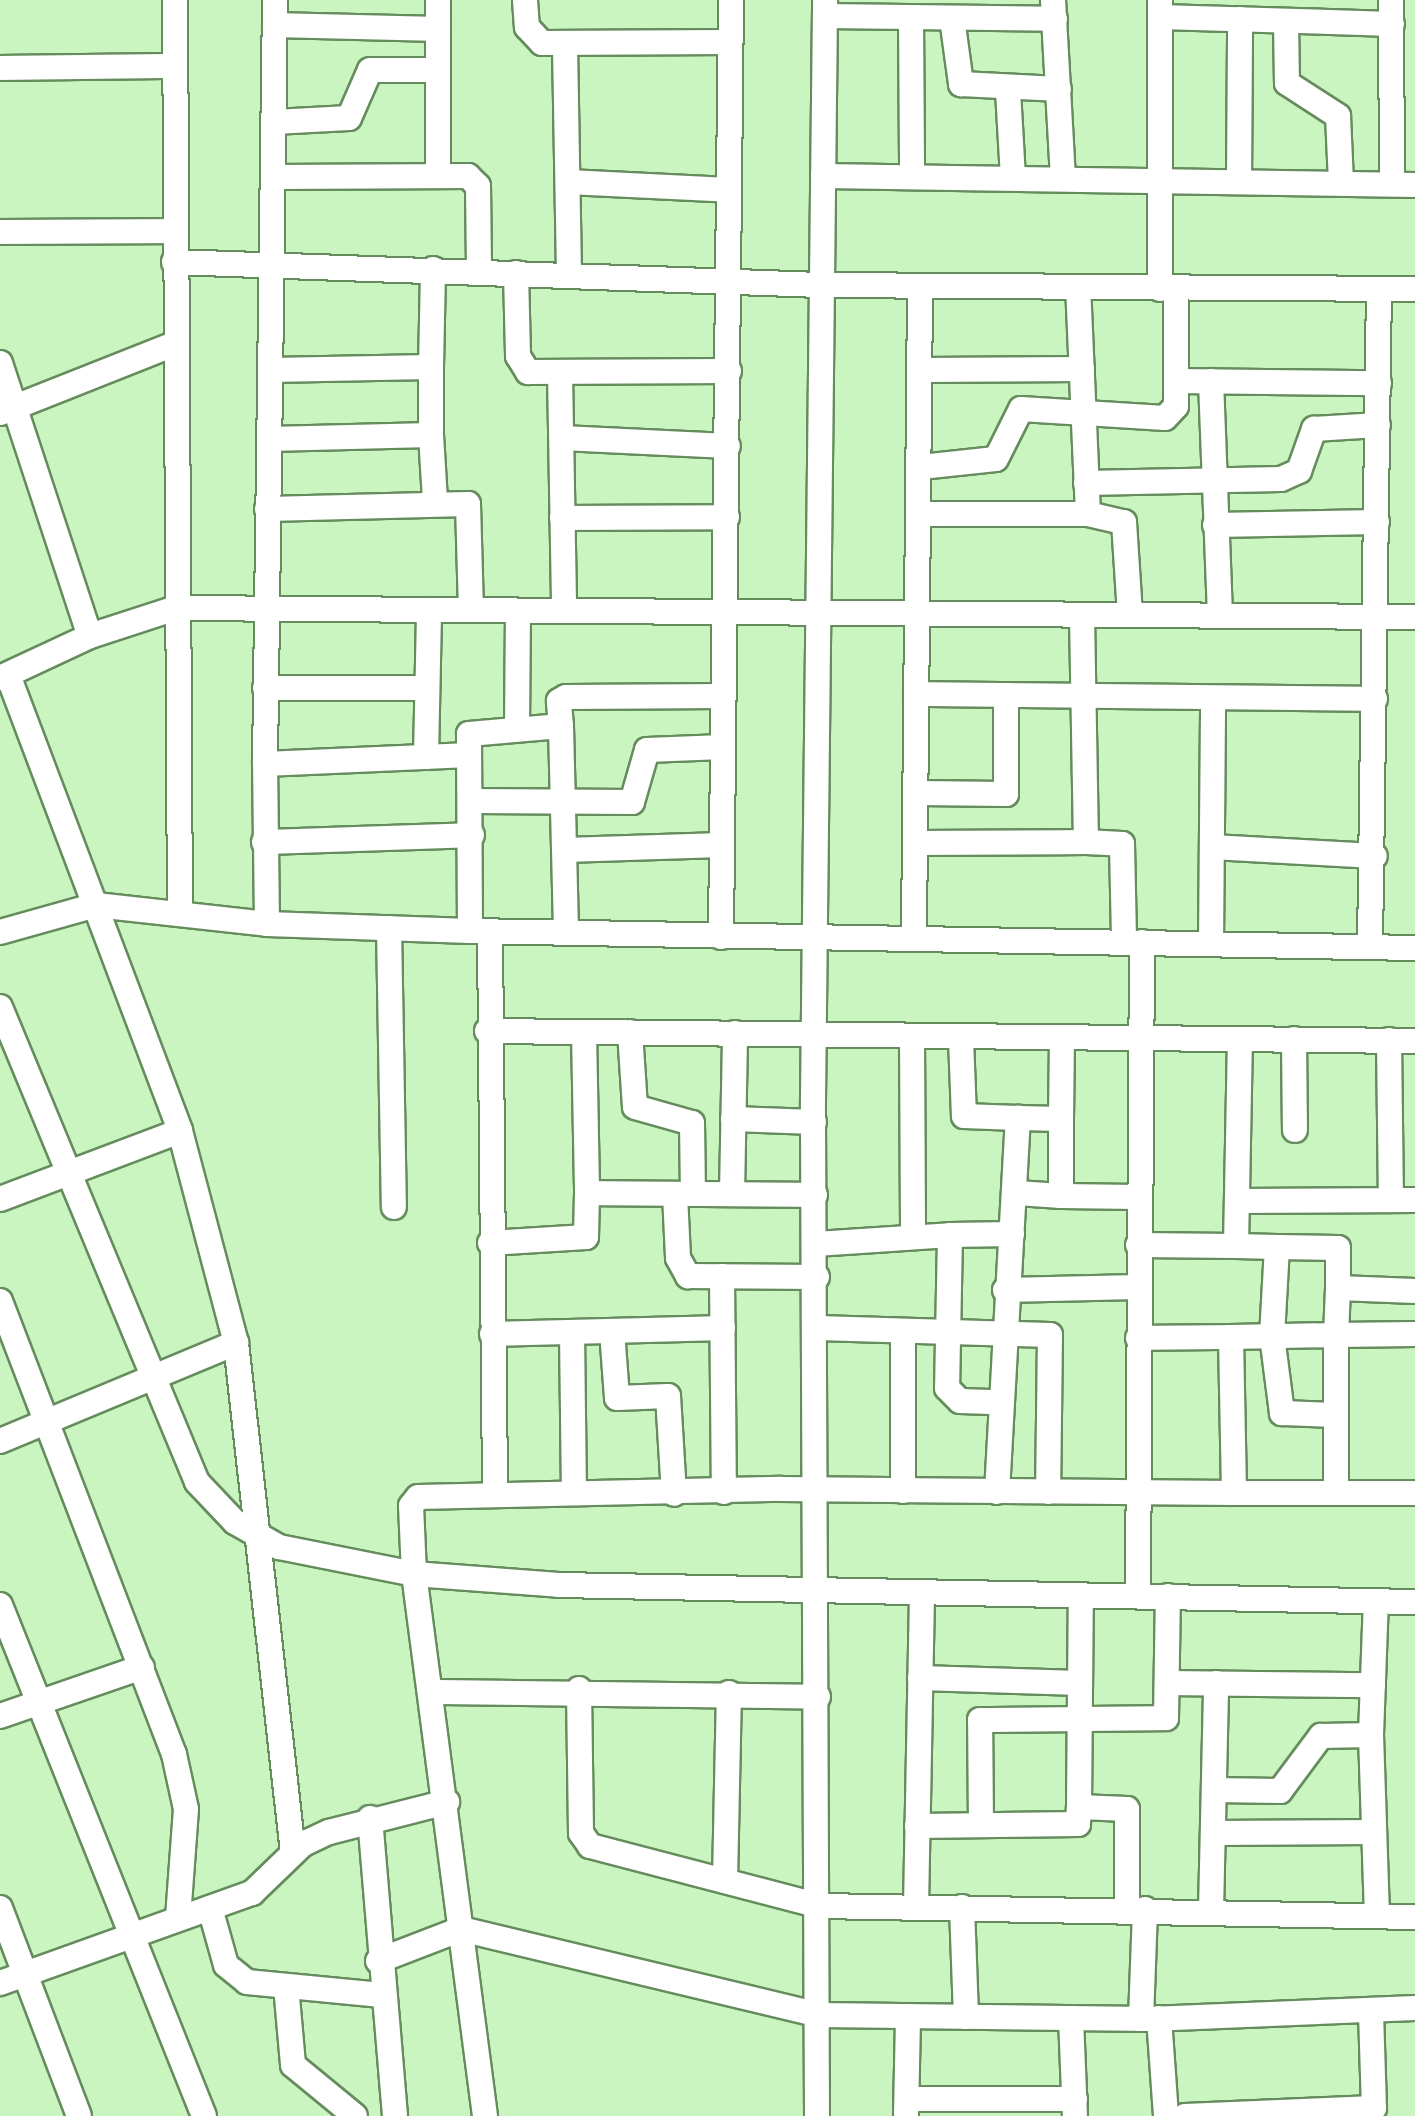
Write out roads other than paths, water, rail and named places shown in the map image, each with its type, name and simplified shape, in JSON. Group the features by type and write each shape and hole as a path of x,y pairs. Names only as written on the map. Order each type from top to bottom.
{"street":[{"path":"175,0 174,344 180,911"},
{"path":"267,924 264,842 265,609 275,0"},
{"path":"438,0 438,176"},
{"path":"525,0 532,35 565,45 730,42"},
{"path":"721,937 731,0"},
{"path":"817,2116 820,1906 814,1034 825,8 911,18 1054,10 1063,179"},
{"path":"823,176 1013,178 1160,181 1404,184 1391,12 1286,21 1160,9 1160,181 1176,406 1165,418 1084,410 1021,409 996,459 921,467"},
{"path":"911,18 912,177"},
{"path":"952,18 961,84 1008,91 1059,89"},
{"path":"1239,182 1240,19"},
{"path":"1286,21 1287,83 1338,116 1341,183"},
{"path":"275,25 438,29"},
{"path":"565,45 569,275"},
{"path":"0,68 175,66"},
{"path":"274,122 349,118 370,70 438,70"},
{"path":"1008,91 1013,178"},
{"path":"273,177 468,176 478,186 479,271"},
{"path":"568,182 729,190"},
{"path":"0,232 175,231"},
{"path":"174,262 272,263 821,285 1415,289"},
{"path":"433,269 431,435 435,501"},
{"path":"516,273 521,367 560,373 729,371"},
{"path":"914,937 919,793 916,694 921,514 920,286"},
{"path":"1078,288 1088,514"},
{"path":"1370,947 1375,856 1379,289"},
{"path":"8,410 174,344"},
{"path":"0,363 8,410 90,636"},
{"path":"270,370 431,367"},
{"path":"922,370 1082,369"},
{"path":"560,373 564,611"},
{"path":"1176,381 1379,383"},
{"path":"1211,381 1220,616"},
{"path":"1086,483 1293,475 1314,429 1378,425"},
{"path":"269,439 431,435"},
{"path":"562,438 728,446"},
{"path":"267,509 435,501 472,510 471,610"},
{"path":"921,514 1088,514 1124,522 1130,615"},
{"path":"562,518 727,517"},
{"path":"1215,525 1377,522"},
{"path":"293,1853 236,1343 180,1131 96,905 4,676 90,636 176,608 1415,617"},
{"path":"426,757 429,610"},
{"path":"517,726 518,611"},
{"path":"1082,615 1080,696 1086,842"},
{"path":"265,688 427,688"},
{"path":"916,694 1213,701 1375,699"},
{"path":"919,793 1006,794 1006,695"},
{"path":"566,932 559,701 566,697 724,696"},
{"path":"1211,942 1213,701"},
{"path":"495,1493 487,1031 469,755 475,729 561,726"},
{"path":"473,801 564,803 637,799 647,750 723,747"},
{"path":"265,764 469,755"},
{"path":"264,842 472,835"},
{"path":"917,843 1122,844 1140,1041 1137,1197 1138,1595"},
{"path":"565,850 722,845"},
{"path":"1212,847 1375,856"},
{"path":"0,932 96,905 180,911 267,924 480,931 1415,948"},
{"path":"389,928 394,1207"},
{"path":"0,1007 157,1378 197,1482 257,1536 302,1555 414,1574 817,1594 1138,1595 1415,1602"},
{"path":"487,1031 1140,1041 1415,1041"},
{"path":"490,1243 586,1237 584,1032"},
{"path":"630,1032 635,1107 692,1123 680,1271 722,1276 817,1277"},
{"path":"732,1194 735,1033"},
{"path":"912,1037 913,1237"},
{"path":"961,1039 964,1116 1061,1119"},
{"path":"1236,1246 1240,1039"},
{"path":"1294,1039 1295,1130"},
{"path":"1061,1196 1062,1040"},
{"path":"1237,1201 1403,1200 1389,1040"},
{"path":"997,1492 1001,1334 1017,1193 1018,1118"},
{"path":"733,1119 814,1122"},
{"path":"0,1199 180,1131"},
{"path":"587,1193 815,1195"},
{"path":"1017,1193 1137,1197"},
{"path":"816,1244 1012,1234"},
{"path":"950,1235 946,1333 953,1398 998,1402"},
{"path":"1138,1245 1338,1248 1336,1493"},
{"path":"1277,1247 1272,1336 1282,1413 1335,1415"},
{"path":"722,1276 724,1492"},
{"path":"1005,1290 1138,1287"},
{"path":"1338,1288 1415,1291"},
{"path":"0,1301 142,1667 186,1809 178,1918"},
{"path":"492,1334 723,1328"},
{"path":"818,1328 1050,1335 1048,1492"},
{"path":"612,1331 617,1398 668,1396 674,1494"},
{"path":"572,1332 574,1491"},
{"path":"903,1332 903,1491"},
{"path":"1138,1338 1415,1334"},
{"path":"1231,1337 1234,1493"},
{"path":"0,1441 236,1343"},
{"path":"485,2116 447,1802 414,1574 411,1506 418,1497 574,1491 674,1494 817,1491 1415,1493"},
{"path":"916,1907 922,1595"},
{"path":"917,1826 1078,1824 1081,1595"},
{"path":"981,1825 980,1720 1166,1718 1168,1596"},
{"path":"1376,1601 1371,1735 1377,1916"},
{"path":"0,1605 204,2116"},
{"path":"0,1716 142,1667"},
{"path":"920,1678 1080,1683"},
{"path":"1167,1683 1373,1685"},
{"path":"1211,1911 1216,1683"},
{"path":"431,1692 579,1689 818,1697"},
{"path":"579,1689 585,1840 725,1881 820,1906 1136,1909 1415,1917"},
{"path":"725,1881 729,1693"},
{"path":"1214,1790 1280,1791 1321,1736 1371,1735"},
{"path":"0,1983 265,1886 293,1853 370,1818 447,1802"},
{"path":"1079,1807 1127,1809 1136,1909 1166,2116"},
{"path":"370,1818 378,1961 395,2116"},
{"path":"1213,1833 1373,1832"},
{"path":"962,1907 966,2017"},
{"path":"0,1908 27,1972 79,2116"},
{"path":"210,1908 235,1975 286,1986 381,1995"},
{"path":"378,1961 461,1929 820,2015 1150,2018 1415,2008"},
{"path":"286,1986 293,2065 355,2116"},
{"path":"1185,2116 1374,2108 1371,2010"},
{"path":"908,2016 906,2108 1075,2108 1071,2018"}]}
